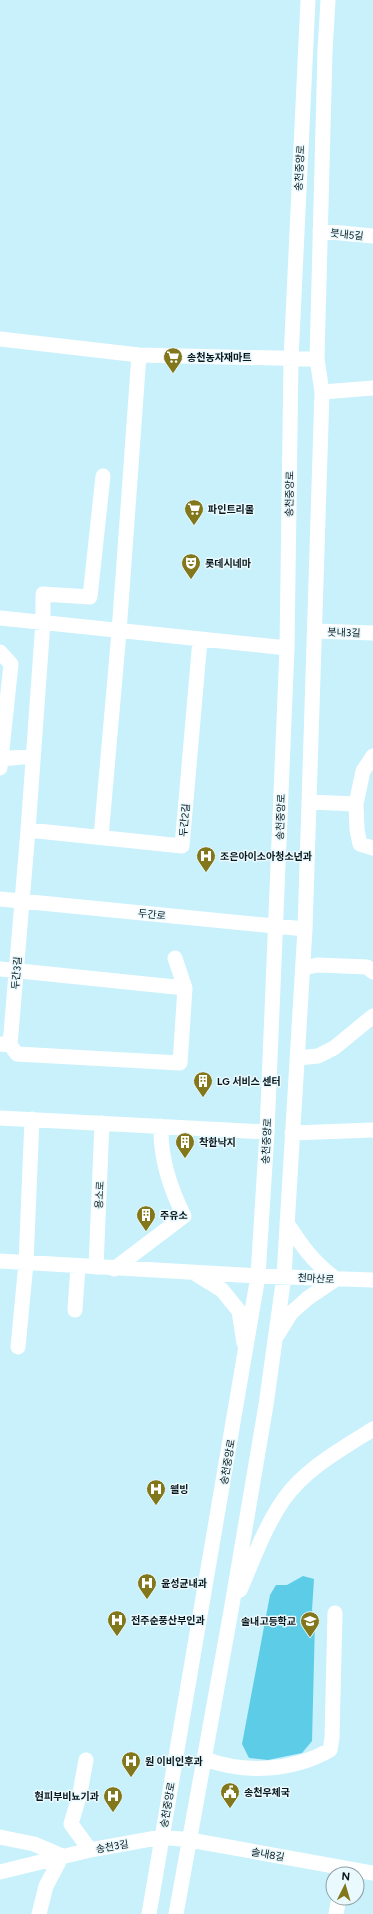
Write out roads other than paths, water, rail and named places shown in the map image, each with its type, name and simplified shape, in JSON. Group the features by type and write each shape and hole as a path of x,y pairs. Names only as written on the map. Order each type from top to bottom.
{"street":[{"name":"송천중앙로","path":"149,1914 246,1356 258,1276 267,1132 287,648 291,359 308,0"},
{"path":"176,1914 231,1611 284,1276 303,968 310,802 322,392 317,359 328,0"},
{"name":"붓내5길","path":"320,231 373,236"},
{"path":"0,339 139,355 317,359"},
{"path":"101,837 119,632 139,355"},
{"path":"322,392 373,388"},
{"name":"두간3길","path":"5,1045 17,971 34,756 44,594 90,597 103,476"},
{"path":"0,618 119,632 287,648"},
{"name":"붓내3길","path":"315,631 373,633"},
{"name":"두간2길","path":"28,830 182,846 200,640"},
{"path":"0,652 12,664 0,762 34,756"},
{"path":"373,756 363,771 356,804 357,830 360,844 373,848"},
{"path":"310,802 356,804"},
{"name":"두간로","path":"0,899 305,929"},
{"path":"5,1045 17,1054 180,1064 185,988 175,958"},
{"path":"303,968 318,965 368,967 373,972"},
{"path":"0,969 185,988"},
{"path":"298,1058 318,1056 334,1048 373,1016"},
{"path":"0,1118 161,1126 238,1136 267,1132"},
{"path":"18,1347 26,1263 32,1119"},
{"name":"용소로","path":"96,1267 102,1123"},
{"path":"114,1268 184,1216 173,1195 161,1144 161,1126"},
{"path":"292,1133 373,1130"},
{"path":"275,1339 291,1313 308,1298 336,1278 319,1266 306,1252 287,1223"},
{"path":"0,1261 258,1276"},
{"path":"75,1310 78,1266"},
{"path":"194,1273 222,1290 239,1310 246,1356"},
{"name":"천마산로","path":"258,1276 373,1280"},
{"path":"231,1611 266,1531 284,1498 315,1467 373,1429"},
{"path":"205,1759 217,1763 270,1769 312,1760 330,1750 332,1738 335,1613"},
{"path":"86,1760 80,1793 71,1824 90,1850"},
{"path":"0,1837 34,1844 62,1856 46,1886 40,1914"},
{"name":"솔내8길","path":"162,1837 190,1840 325,1867"},
{"name":"송천3길","path":"0,1872 62,1856 162,1837"}],"place":[{"name":"송천농자재마트","path":"173,374"},
{"name":"파인트리몰","path":"194,526"},
{"name":"롯데시네마","path":"191,580"},
{"name":"조은아이소아청소년과","path":"206,873"},
{"name":"LG 서비스 센터","path":"203,1098"},
{"name":"착한낙지","path":"185,1159"},
{"name":"주유소","path":"146,1232"},
{"name":"웰빙","path":"156,1506"},
{"name":"윤성균내과","path":"147,1600"},
{"name":"전주순풍산부인과","path":"117,1637"},
{"name":"솔내고등학교","path":"310,1638"},
{"name":"원 이비인후과","path":"131,1778"},
{"name":"송천우체국","path":"230,1809"},
{"name":"현피부비뇨기과","path":"113,1813"}]}
